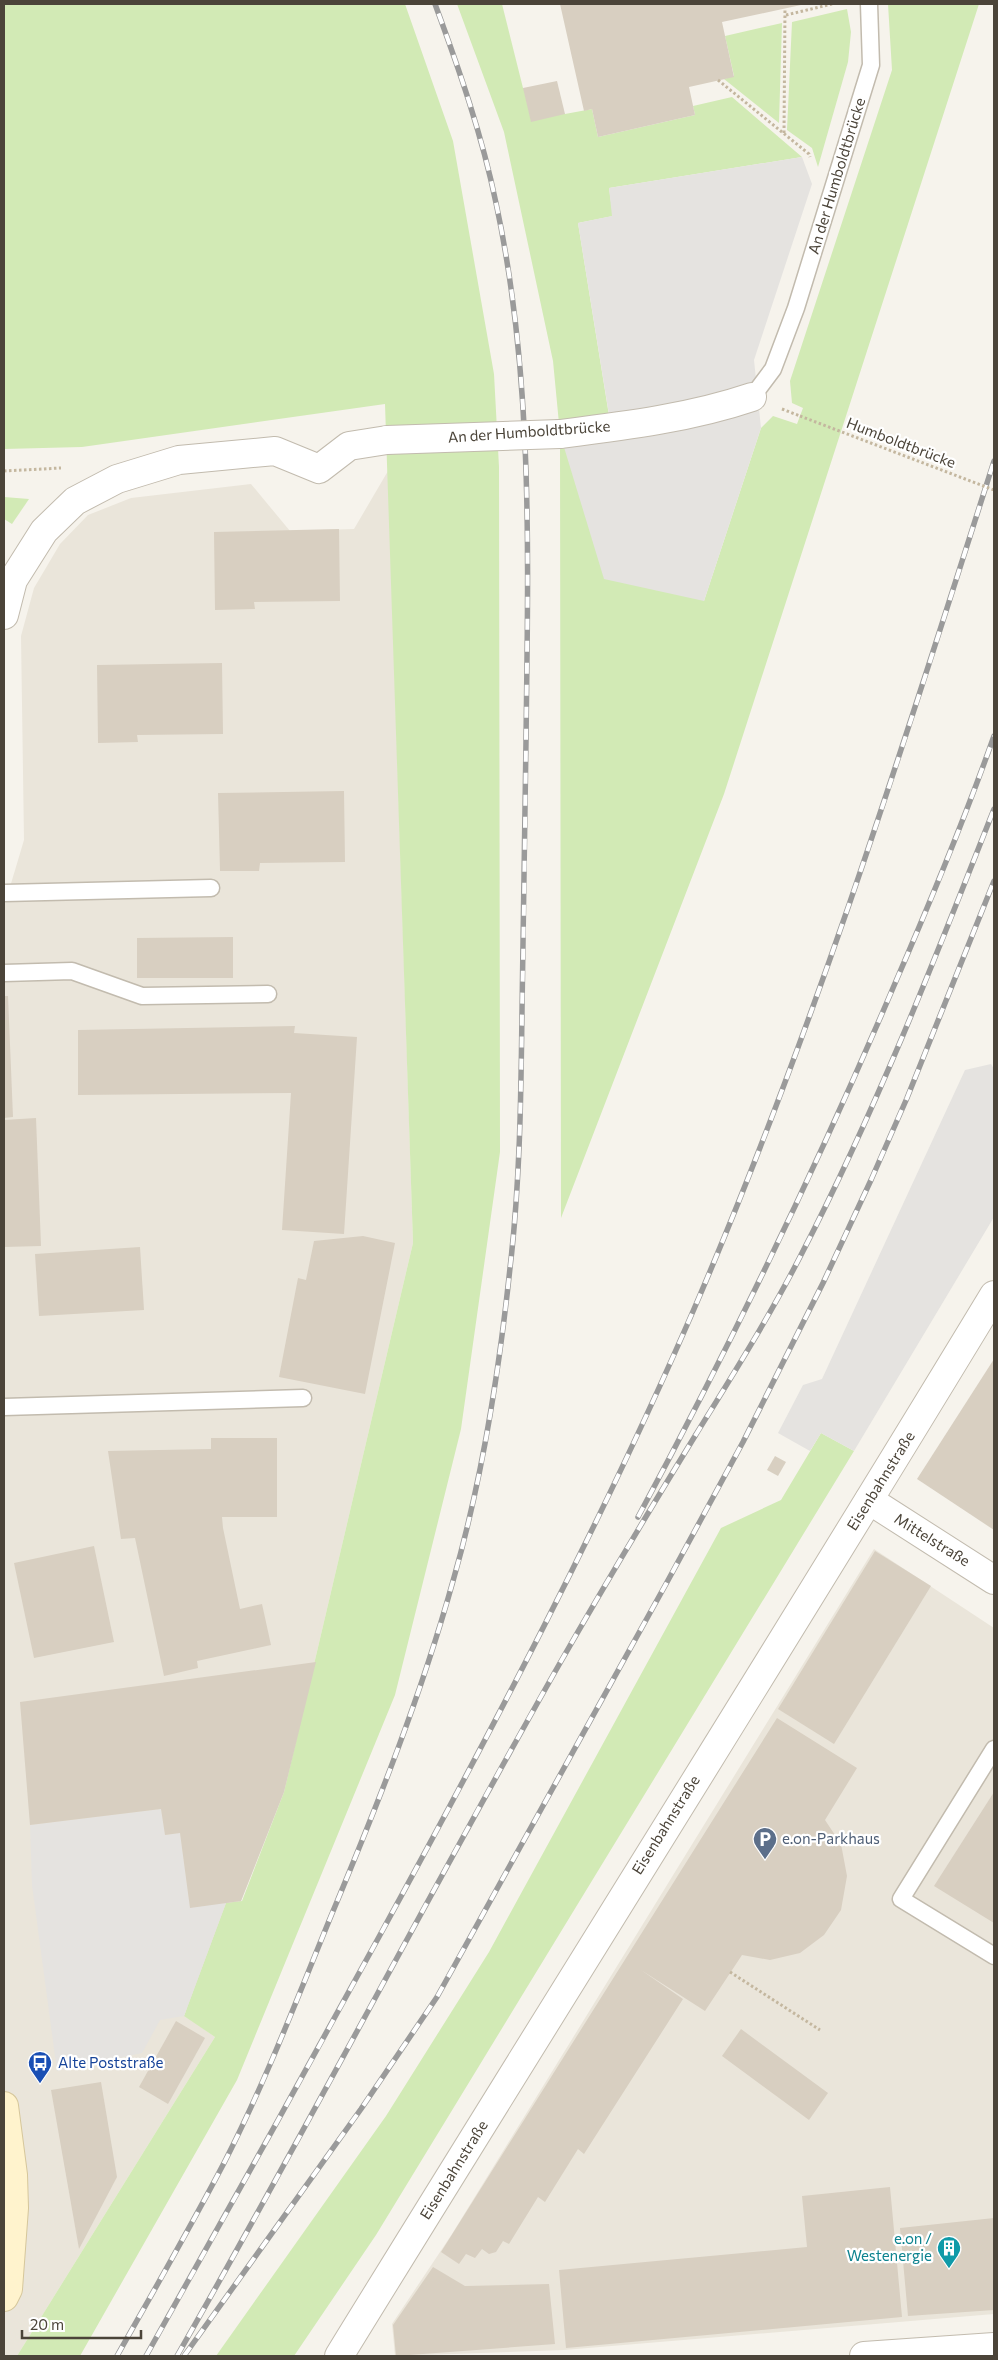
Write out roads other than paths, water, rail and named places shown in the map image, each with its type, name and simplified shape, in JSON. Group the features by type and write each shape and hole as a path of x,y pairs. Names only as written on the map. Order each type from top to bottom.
{"main road":[{"path":"4,2106 13,2175 9,2218 8,2289 4,2297"}],"street":[{"name":"An der Humboldtbrücke","path":"4,614 13,580 44,531 75,500 117,478 179,460 275,451 319,469 349,446 387,440 560,434 612,428 721,408 752,397"},
{"name":"Eisenbahnstraße","path":"339,2356 994,1295"},
{"name":"Mittelstraße","path":"869,1500 994,1580"},
{"path":"864,2356 994,2347"}],"lane":[{"name":"An der Humboldtbrücke","path":"752,397 773,370 796,308 871,65 869,4"},
{"path":"4,893 211,888"},
{"path":"4,973 72,971 142,996 268,994"},
{"path":"4,1407 303,1398"},
{"path":"994,1749 901,1899 994,1956"}],"railway":[{"path":"117,2356 239,2133 293,2010 397,1750 427,1666 463,1543 481,1465 501,1347 513,1236 518,1172 520,1107 528,606 523,403 508,269 496,203 484,152 469,102 435,4"},
{"path":"146,2356 322,2041 504,1704 583,1548 694,1309 737,1205 817,995 890,782 994,461"},
{"path":"638,1517 739,1321 834,1123 933,894 971,800 994,736"},
{"path":"177,2356 560,1663 790,1276 829,1199 880,1089 927,978 994,809"},
{"path":"184,2356 361,2109 437,1997 666,1584 743,1442 823,1283 907,1098 994,881"}],"place":[{"name":"e.on-Parkhaus","path":"765,1860"},
{"name":"Alte Poststraße","path":"40,2084"},
{"name":"e.on / Westenergie","path":"949,2269"}]}
